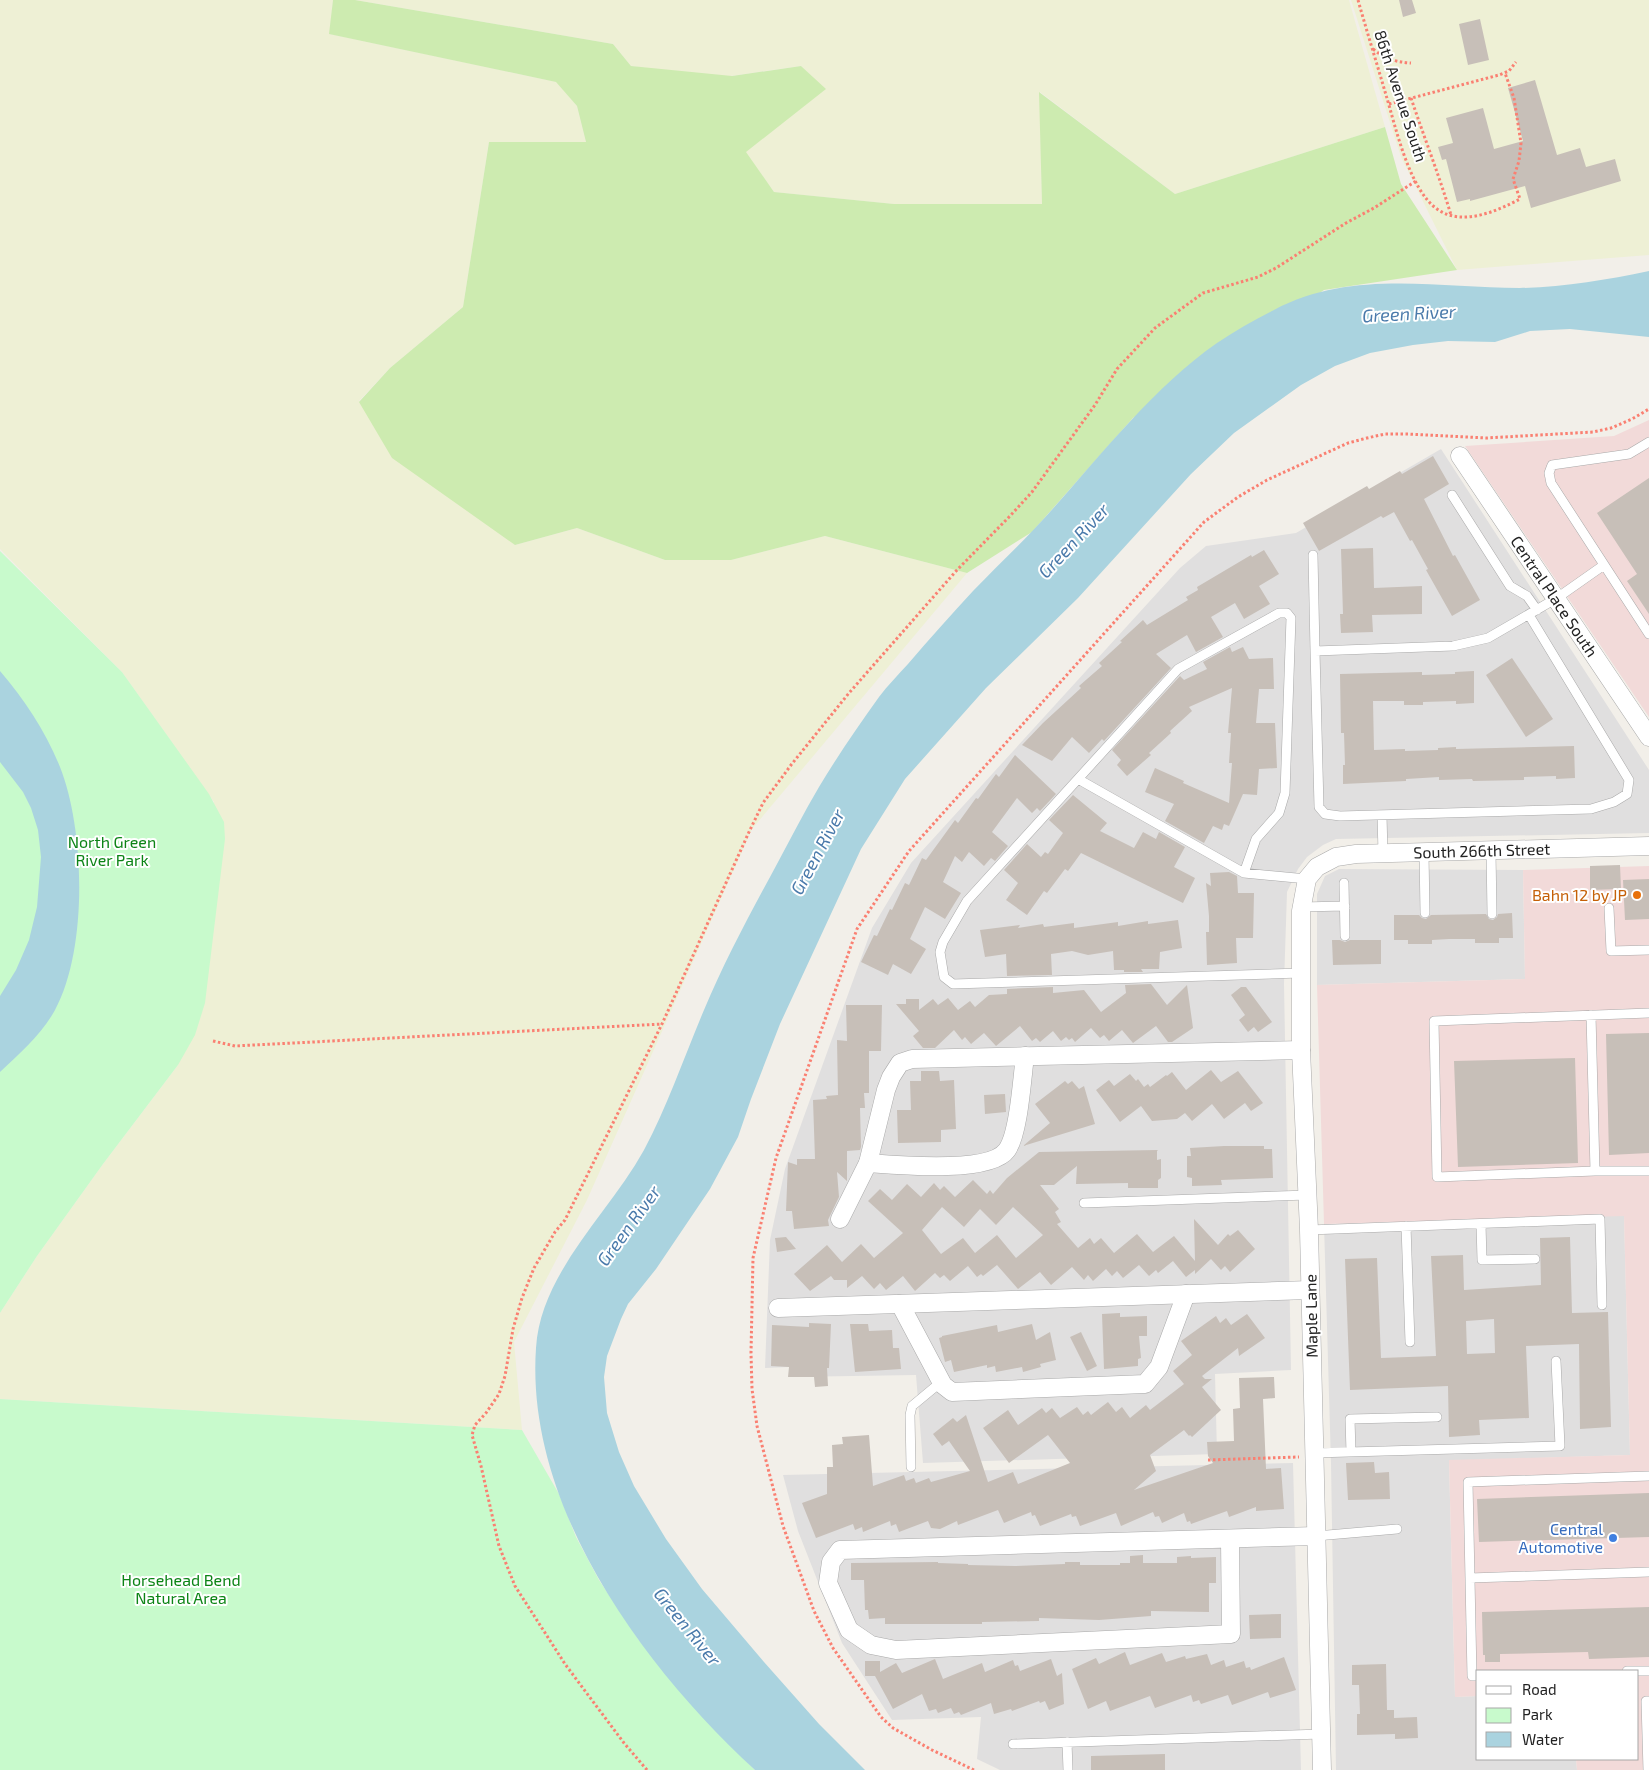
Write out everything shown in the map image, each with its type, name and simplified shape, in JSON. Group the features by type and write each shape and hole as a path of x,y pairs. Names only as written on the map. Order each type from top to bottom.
{"street":[{"name":"Central Place South","path":"1460,456 1649,737"},
{"name":"South 266th Street","path":"1312,873 1336,857 1649,846"},
{"name":"Maple Lane","path":"1312,873 1302,907 1301,1050 1308,1195 1322,1770"},
{"path":"840,1219 868,1164 886,1090 900,1063 912,1059 1301,1050"},
{"path":"868,1164 966,1165 1000,1157 1008,1150 1015,1133 1025,1056"},
{"path":"778,1308 1310,1290"},
{"path":"900,1304 941,1382 952,1392 1144,1384 1159,1367 1186,1294"},
{"path":"1230,1540 1231,1634 896,1650 871,1645 849,1630 828,1583 831,1562 840,1550 1316,1536"}],"lane":[{"path":"1649,442 1629,454 1552,465 1549,473 1550,484 1649,634"},
{"path":"1313,555 1314,652 1320,807 1325,814 1340,816 1591,809 1614,802 1627,794 1629,780 1533,612 1527,596 1510,586 1452,495"},
{"path":"1314,652 1453,646 1473,643 1488,638 1557,598 1604,565"},
{"path":"1244,873 1256,839 1279,814 1286,793 1291,618 1287,613 1279,613 1178,670 967,901 943,942 940,952 944,977 953,984 1301,972"},
{"path":"1078,778 1244,873 1312,873"},
{"path":"1382,815 1383,854"},
{"path":"1491,851 1492,914"},
{"path":"1424,853 1425,913"},
{"path":"1344,883 1345,936"},
{"path":"1302,907 1344,906"},
{"path":"1609,908 1610,951 1649,950"},
{"path":"1649,1013 1434,1021 1437,1177 1595,1171 1649,1171"},
{"path":"1591,1015 1595,1171"},
{"path":"1084,1202 1308,1195"},
{"path":"1309,1230 1600,1219 1602,1306"},
{"path":"1481,1224 1482,1260 1535,1259"},
{"path":"1406,1226 1410,1342"},
{"path":"1314,1455 1351,1452 1560,1446 1556,1361"},
{"path":"911,1467 910,1415 912,1406 941,1382"},
{"path":"1351,1452 1350,1419 1437,1417"},
{"path":"1476,1676 1472,1676 1468,1482 1649,1476"},
{"path":"1316,1536 1397,1529"},
{"path":"1470,1578 1649,1572"},
{"path":"1648,1770 1642,1728 1646,1701 1649,1701"},
{"path":"1013,1744 1321,1734"},
{"path":"1067,1742 1068,1770"}],"path":[{"name":"86th Avenue South","path":"1358,0 1406,159 1424,198 1438,210 1451,215"},
{"path":"1372,49 1393,61 1411,63"},
{"path":"1389,104 1504,73 1509,71 1516,62"},
{"path":"1411,98 1424,138 1436,165 1451,215 1457,217 1477,217 1500,210 1520,199 1513,179 1519,161 1521,143 1514,98 1504,73"},
{"path":"647,1770 624,1743 565,1664 515,1586 499,1546 472,1435 475,1424 486,1413 499,1394 506,1376 513,1329 522,1298 534,1268 555,1232 565,1220 662,1024 763,803 849,693 956,570 1032,492 1095,405 1117,369 1155,328 1203,293 1258,277 1276,268 1416,181"},
{"path":"213,1041 236,1046 662,1024"},
{"path":"1208,1460 1314,1455"}],"shaded area":[{"path":"1649,420 1649,717 1465,446 1614,436"},
{"path":"1441,449 1649,770 1649,833 1336,839 1323,845 1307,857 1298,869 1287,892 1284,984 1291,1370 1215,1374 1217,1454 923,1463 916,1375 790,1377 789,1367 765,1368 770,1240 785,1169 872,928 911,863 1180,568 1206,546 1296,533"},
{"path":"1649,866 1649,1770 1577,1770 1576,1760 1639,1760 1639,1670 1476,1670 1476,1696 1455,1697 1449,1460 1630,1455 1624,1216 1324,1224 1317,985 1525,979 1523,870"},
{"path":"1339,869 1523,870 1525,979 1317,985 1317,894 1325,876"},
{"path":"1624,1215 1630,1455 1449,1461 1455,1697 1476,1696 1476,1760 1576,1760 1577,1770 1336,1770 1331,1463 1324,1224"},
{"path":"1293,1463 1301,1770 1000,1770 977,1759 981,1717 892,1720 842,1643 798,1531 783,1475"}],"green space":[{"path":"0,0 333,0 330,34 557,82 577,106 586,142 489,142 463,307 390,368 359,401 515,545 577,528 665,560 730,560 825,536 967,573 752,829 587,1200 514,1342 522,1430 0,1399 0,1313 37,1256 103,1164 178,1065 214,802 122,672 0,549"},
{"path":"333,0 355,0 613,44 631,66 732,76 801,66 826,89 746,152 774,192 894,204 1042,204 1039,92 1175,194 1385,127 1401,184 1457,270 1324,290 1133,418 1032,532 967,573 825,536 731,560 665,560 577,528 515,545 392,458 359,402 390,368 463,307 489,142 586,142 577,106 556,82 329,34"},
{"path":"355,0 1349,0 1385,127 1175,194 1040,92 1042,204 894,204 774,192 745,152 825,89 801,66 717,78 631,66 613,44"},
{"path":"1351,0 1649,0 1649,255 1457,270 1401,157"},
{"name":"North Green River Park","path":"0,551 122,672 209,794 224,822 225,839 205,1003 195,1035 178,1065 103,1164 37,1256 0,1313"},
{"name":"Horsehead Bend Natural Area","path":"0,1399 522,1430 559,1494 576,1537 599,1580 638,1639 712,1727 755,1770 0,1770"}],"water":[{"name":"Green River","path":"1649,271 1649,337 1570,329 1530,331 1495,342 1448,341 1370,353 1335,366 1301,385 1234,433 1191,474 1078,598 986,688 905,779 861,849 780,1024 738,1137 710,1189 656,1269 628,1304 607,1356 604,1377 607,1413 619,1452 634,1486 666,1539 702,1589 764,1662 819,1724 865,1770 755,1770 713,1729 672,1683 634,1634 600,1580 571,1525 550,1467 538,1408 536,1348 541,1320 550,1294 578,1245 644,1150 721,973 819,787 889,684 973,591 1040,523 1108,445 1171,380 1231,334 1274,310 1303,297 1333,289 1395,284 1520,288 1585,282"},
{"path":"0,671 34,717 60,767 74,823 78,855 79,889 78,923 66,985 50,1019 23,1050 0,1072 0,996 16,970 29,940 37,907 41,857 38,830 31,808 23,792 0,762"}],"building":[{"path":"1399,0 1412,0 1416,13 1403,17"},
{"path":"1480,19 1489,60 1468,65 1459,24"},
{"path":"1535,80 1557,155 1580,148 1586,167 1615,159 1621,181 1531,208 1525,186 1470,201 1470,199 1457,202 1446,159 1442,160 1438,147 1453,143 1446,118 1483,108 1494,149 1523,141 1508,88"},
{"path":"1433,456 1449,484 1424,499 1453,556 1455,555 1480,600 1452,616 1426,570 1428,569 1412,540 1410,541 1394,512 1383,518 1381,516 1319,551 1303,523 1367,486 1369,489 1400,471 1402,474"},
{"path":"1649,478 1649,614 1627,581 1637,574 1597,513"},
{"path":"1373,548 1374,588 1422,586 1422,614 1372,615 1373,632 1341,633 1340,614 1343,614 1341,549"},
{"path":"1264,550 1279,574 1259,586 1270,604 1244,619 1235,603 1211,617 1223,637 1196,652 1187,635 1156,654 1171,668 1104,741 1102,739 1089,753 1072,737 1052,761 1022,745 1081,688 1079,686 1102,666 1099,663 1143,620 1147,625 1188,600 1186,597 1198,590 1197,587 1251,555 1252,557"},
{"path":"1230,647 1232,652 1243,647 1249,659 1273,658 1274,689 1259,689 1256,723 1275,723 1277,768 1259,769 1257,795 1243,794 1229,826 1224,824 1222,830 1213,826 1204,843 1165,821 1174,804 1145,792 1155,768 1184,781 1183,783 1229,803 1232,763 1229,763 1231,733 1228,733 1232,688 1189,707 1192,711 1149,753 1151,755 1127,776 1117,765 1121,760 1112,750 1180,676 1184,680 1207,669 1203,662"},
{"path":"1512,658 1553,719 1526,737 1486,675"},
{"path":"1474,671 1474,703 1456,704 1456,701 1423,702 1423,705 1404,705 1404,701 1373,701 1374,750 1405,749 1405,751 1438,750 1438,748 1456,747 1456,749 1574,746 1575,778 1556,779 1556,776 1524,777 1524,780 1473,781 1472,779 1439,780 1439,777 1406,779 1406,781 1343,784 1343,765 1345,765 1344,733 1341,733 1340,674 1422,672 1422,675 1455,674 1455,672"},
{"path":"1015,755 1056,794 1040,811 1037,808 1032,813 1017,798 992,832 1008,846 995,861 991,858 984,866 969,852 962,862 955,856 943,882 961,893 945,919 925,907 910,939 926,949 911,974 893,964 888,975 861,962 874,935 877,936 890,909 892,910 905,883 909,885 922,858 926,860 955,820 958,823 996,774 999,777"},
{"path":"1073,795 1107,823 1100,831 1134,848 1143,832 1156,839 1159,832 1185,847 1174,867 1195,878 1183,903 1081,853 1068,871 1065,869 1047,893 1044,891 1027,915 1006,900 1018,883 1004,870 1027,844 1041,857 1045,852 1048,854 1063,833 1049,820"},
{"path":"1620,865 1621,889 1590,890 1590,866"},
{"path":"1229,872 1237,876 1238,893 1254,893 1253,938 1236,938 1237,963 1207,965 1206,932 1209,932 1209,916 1206,883 1211,886 1210,873"},
{"name":"Bahn 12 by JP","path":"1649,879 1649,919 1625,920 1623,880"},
{"path":"1512,913 1513,938 1499,938 1499,943 1475,943 1475,939 1449,939 1432,940 1432,944 1408,944 1408,940 1394,940 1394,915 1419,915 1426,919 1431,915 1486,914 1489,919 1493,920 1498,914"},
{"path":"1178,920 1182,948 1160,952 1159,969 1141,969 1143,972 1114,970 1113,951 1088,955 1072,951 1051,954 1052,975 1007,976 1006,954 985,957 980,930 1020,925 1018,928 1043,924 1044,927 1074,923 1074,928 1118,922 1118,926 1148,921 1148,924"},
{"path":"1332,940 1345,942 1350,940 1381,940 1381,964 1333,965"},
{"path":"1151,984 1167,1005 1187,985 1193,1028 1172,1042 1168,1042 1156,1026 1133,1043 1122,1030 1109,1041 1104,1035 1100,1038 1091,1028 1075,1042 1072,1038 1069,1040 1066,1037 1061,1041 1053,1031 1040,1042 1036,1038 1032,1041 1020,1026 996,1046 984,1033 971,1044 965,1037 962,1040 954,1030 935,1048 923,1048 913,1036 919,1031 896,1004 906,1004 906,999 919,999 919,1010 933,999 938,1005 948,998 958,1010 970,1001 975,1007 989,995 1007,994 1007,989 1053,987 1053,993 1084,990 1101,1012 1126,993 1125,985"},
{"path":"1241,987 1246,987 1272,1022 1258,1032 1254,1027 1248,1032 1239,1020 1245,1015 1231,995"},
{"path":"846,1005 882,1005 881,1051 869,1051 869,1093 864,1093 865,1108 860,1108 861,1147 860,1150 847,1151 847,1181 837,1172 839,1197 828,1220 829,1226 794,1229 792,1211 786,1211 788,1162 797,1165 797,1159 815,1159 813,1100 827,1099 826,1096 838,1095 837,1040 847,1041"},
{"path":"1649,1033 1649,1153 1609,1155 1606,1034"},
{"path":"1575,1058 1578,1163 1458,1167 1454,1061"},
{"path":"1211,1070 1221,1082 1238,1071 1263,1103 1251,1111 1245,1103 1224,1119 1212,1104 1192,1121 1185,1113 1177,1119 1152,1121 1141,1106 1120,1122 1096,1090 1109,1080 1114,1086 1130,1074 1136,1081 1138,1079 1144,1087 1148,1084 1150,1087 1172,1072 1186,1090"},
{"path":"921,1071 939,1071 940,1081 954,1080 956,1129 941,1130 941,1142 898,1143 897,1110 911,1110 910,1081 921,1081"},
{"path":"1065,1081 1068,1084 1072,1081 1079,1089 1084,1086 1095,1124 1023,1146 1050,1123 1035,1104"},
{"path":"1005,1094 1006,1112 985,1114 984,1095"},
{"path":"1264,1146 1264,1149 1272,1149 1273,1178 1221,1180 1222,1185 1192,1186 1192,1178 1187,1177 1187,1156 1191,1156 1190,1148"},
{"path":"1158,1150 1157,1160 1161,1159 1161,1178 1158,1180 1158,1188 1128,1188 1128,1183 1076,1184 1077,1166 1054,1185 1040,1185 1059,1209 1055,1212 1061,1222 1057,1224 1078,1248 1090,1238 1094,1244 1101,1238 1114,1253 1137,1234 1153,1252 1174,1236 1195,1261 1194,1219 1218,1245 1228,1234 1230,1236 1238,1230 1255,1249 1230,1272 1225,1266 1221,1270 1211,1259 1195,1274 1195,1270 1186,1277 1173,1261 1158,1273 1156,1270 1149,1276 1139,1265 1123,1278 1117,1271 1112,1276 1106,1269 1093,1281 1088,1275 1084,1280 1072,1267 1051,1285 1040,1272 1018,1289 997,1265 983,1276 981,1274 977,1277 968,1266 950,1281 944,1275 940,1278 935,1273 915,1291 903,1276 886,1290 880,1283 874,1289 862,1276 847,1288 847,1280 834,1280 831,1276 810,1291 794,1274 827,1245 842,1262 861,1244 874,1258 903,1233 868,1201 880,1189 892,1200 907,1184 921,1197 934,1183 940,1190 944,1186 955,1197 973,1180 987,1194 990,1190 993,1194 1007,1178 1039,1152","holes":["942,1207 964,1227 980,1209 996,1225 1013,1207 1043,1235 1016,1258 997,1235 975,1253 963,1238 941,1254 922,1230"]},
{"path":"786,1237 796,1249 777,1252 775,1238"},
{"path":"1570,1237 1572,1313 1608,1312 1611,1427 1580,1429 1579,1344 1526,1346 1529,1418 1479,1420 1480,1435 1449,1437 1448,1386 1350,1390 1345,1259 1377,1258 1381,1358 1436,1356 1431,1256 1463,1255 1464,1290 1541,1285 1540,1238","holes":["1494,1319 1495,1353 1467,1354 1466,1321"]},
{"path":"1120,1313 1120,1317 1147,1316 1147,1336 1139,1336 1141,1358 1138,1359 1138,1366 1104,1369 1102,1314"},
{"path":"1247,1314 1265,1338 1239,1356 1238,1348 1202,1376 1205,1379 1212,1379 1202,1387 1221,1410 1192,1437 1184,1430 1150,1455 1156,1471 1134,1490 1213,1463 1208,1456 1207,1442 1234,1441 1233,1409 1240,1408 1239,1378 1274,1377 1275,1398 1263,1399 1266,1469 1281,1468 1284,1509 1256,1511 1256,1507 1229,1517 1227,1511 1191,1524 1190,1521 1187,1522 1184,1513 1162,1523 1159,1516 1155,1517 1153,1512 1121,1526 1116,1513 1080,1526 1076,1516 1072,1517 1071,1514 1040,1526 1035,1515 1032,1516 1031,1512 1004,1523 998,1510 958,1525 957,1521 940,1529 931,1528 928,1521 899,1532 896,1524 891,1526 890,1521 863,1532 862,1527 855,1530 853,1524 816,1538 802,1503 827,1494 827,1467 833,1467 832,1445 843,1444 842,1437 869,1435 873,1486 904,1475 906,1481 914,1478 916,1483 929,1478 931,1482 970,1471 949,1441 942,1446 933,1434 953,1418 957,1422 966,1415 988,1482 1013,1472 1018,1484 1070,1463 1048,1435 1009,1463 983,1428 1008,1410 1018,1425 1042,1408 1046,1413 1052,1408 1060,1418 1077,1407 1083,1415 1088,1411 1091,1415 1108,1402 1116,1412 1122,1407 1130,1418 1146,1405 1150,1410 1184,1384 1173,1371 1192,1355 1181,1341 1216,1316 1220,1323 1226,1318 1231,1325"},
{"path":"809,1323 831,1324 829,1368 827,1368 828,1386 815,1387 814,1377 788,1377 789,1367 771,1366 772,1325 809,1327"},
{"path":"850,1324 868,1324 869,1331 892,1330 893,1348 899,1348 901,1369 855,1372"},
{"path":"1032,1324 1036,1340 1050,1332 1056,1360 1040,1364 1041,1367 1023,1372 1022,1367 996,1372 995,1366 987,1368 987,1365 954,1372 951,1360 945,1362 939,1338 942,1336 997,1325 998,1332"},
{"path":"1081,1332 1097,1366 1087,1371 1070,1337"},
{"path":"1374,1462 1375,1473 1389,1472 1390,1499 1348,1500 1346,1463"},
{"path":"1649,1493 1649,1537 1479,1542 1477,1499"},
{"path":"1143,1555 1143,1563 1177,1563 1177,1557 1216,1557 1216,1583 1209,1583 1209,1612 1151,1611 1151,1616 1099,1620 1039,1618 1039,1621 982,1622 982,1624 885,1624 885,1618 869,1619 868,1610 865,1610 864,1580 851,1580 851,1563 938,1562 1015,1566 1080,1562 1080,1565 1120,1565 1120,1563 1130,1563 1130,1556"},
{"path":"1649,1607 1649,1657 1589,1659 1588,1652 1500,1654 1500,1662 1485,1662 1485,1655 1483,1655 1482,1612"},
{"path":"1281,1614 1281,1638 1250,1639 1249,1615"},
{"path":"1125,1652 1130,1665 1162,1653 1166,1662 1185,1656 1186,1659 1207,1654 1211,1665 1224,1660 1226,1667 1244,1661 1246,1668 1250,1667 1251,1670 1284,1657 1296,1690 1270,1698 1268,1692 1232,1705 1228,1695 1201,1704 1199,1700 1193,1702 1191,1695 1155,1708 1150,1696 1110,1711 1106,1701 1088,1709 1072,1669 1096,1658 1099,1664"},
{"path":"935,1659 943,1679 982,1663 985,1672 1013,1660 1015,1666 1018,1665 1020,1671 1051,1659 1057,1676 1062,1673 1064,1704 1049,1710 1045,1701 1040,1703 1039,1701 1012,1711 1011,1709 994,1714 991,1703 961,1715 959,1712 954,1714 951,1708 938,1713 936,1709 929,1711 922,1694 893,1709 875,1676 865,1676 865,1661 880,1661 880,1672 896,1663 902,1673"},
{"path":"1386,1664 1387,1710 1394,1710 1394,1718 1417,1717 1418,1738 1395,1739 1395,1734 1357,1735 1357,1714 1360,1714 1359,1685 1352,1685 1352,1665"},
{"path":"1165,1754 1165,1770 1091,1770 1091,1756"}],"place":[{"name":"Bahn 12 by JP","path":"1637,895"},
{"name":"Central Automotive","path":"1613,1538"}]}
